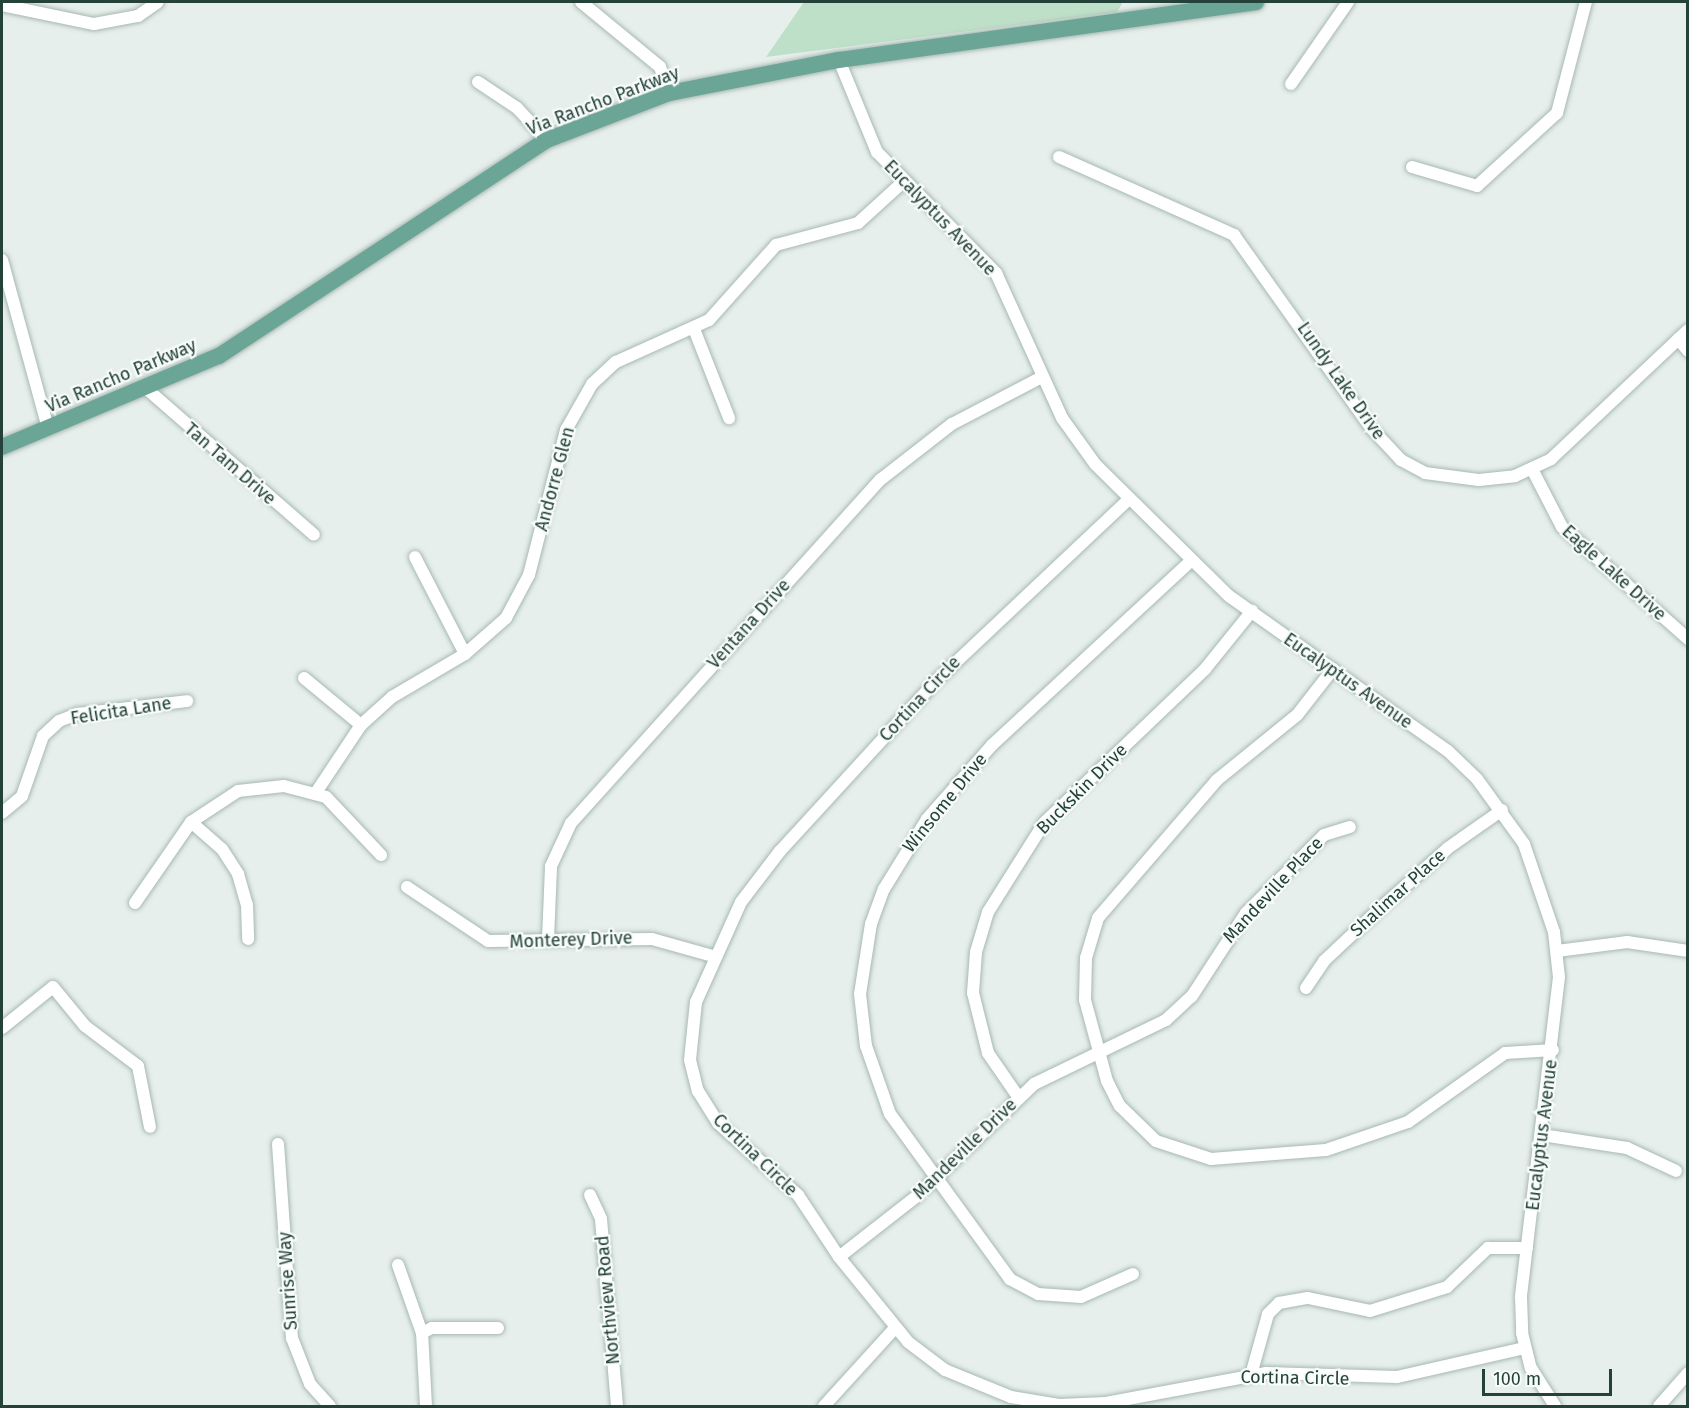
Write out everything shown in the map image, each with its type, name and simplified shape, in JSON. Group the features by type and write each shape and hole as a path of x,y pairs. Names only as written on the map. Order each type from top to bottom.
{"main road":[{"name":"Via Rancho Parkway","path":"2,447 147,390 219,356 547,140 669,93 840,60 1256,2"}],"street":[{"path":"2,5 94,24 138,16 158,2"},
{"path":"581,2 660,67 669,93"},
{"path":"1291,84 1348,2"},
{"path":"1412,167 1476,186 1557,113 1586,2"},
{"name":"Eucalyptus Avenue","path":"840,60 868,137 902,183 996,273 1062,418 1128,500 1191,561 1252,611 1448,751 1502,810 1539,878 1557,951 1553,1050 1521,1297 1526,1348 1531,1368 1555,1407"},
{"path":"478,82 517,108 547,140"},
{"name":"Lundy Lake Drive","path":"1059,157 1234,235 1371,428 1401,460 1425,472 1479,480 1532,469 1567,446 1688,330"},
{"name":"Andorre Glen","path":"315,794 361,725 392,697 465,654 490,635 519,596 566,430 592,384 616,362 694,329 727,303 776,245 858,223 902,183"},
{"path":"2,260 48,428"},
{"path":"694,329 729,418"},
{"path":"1678,339 1688,351"},
{"name":"Ventana Drive","path":"548,939 551,866 571,823 880,480 952,424 1042,377"},
{"name":"Tan Tam Drive","path":"147,390 314,535"},
{"name":"Eagle Lake Drive","path":"1532,469 1562,527 1688,639"},
{"name":"Cortina Circle","path":"1128,500 935,682 780,851 741,902 713,956 690,1031 698,1090 718,1123 798,1195 839,1257 895,1328 966,1381 1011,1398 1060,1405 1106,1403 1251,1375 1397,1377 1526,1348"},
{"path":"415,556 465,654"},
{"name":"Winsome Drive","path":"1133,1274 1088,1295 1038,1294 996,1264 890,1114 866,1046 863,961 885,889 927,819 966,772 1191,561"},
{"name":"Buckskin Drive","path":"1019,1098 988,1053 973,993 976,952 988,912 1044,823 1205,669 1252,611"},
{"path":"1333,669 1297,716 1217,780 1098,918 1084,976 1098,1053 1107,1082 1133,1122 1173,1149 1211,1159 1349,1146 1408,1122 1505,1053 1553,1050"},
{"path":"304,678 361,725"},
{"name":"Felicita Lane","path":"2,813 22,796 44,736 59,721 77,714 187,701"},
{"path":"135,903 191,822 238,791 284,786 315,794 345,812 381,855"},
{"name":"Shalimar Place","path":"1306,988 1324,961 1376,912 1448,848 1502,810"},
{"path":"191,822 222,849 238,873 247,905 248,939"},
{"name":"Mandeville Place","path":"1098,1053 1166,1020 1192,996 1246,913 1324,835 1350,827"},
{"name":"Monterey Drive","path":"406,887 488,941 652,939 713,956"},
{"path":"1557,951 1627,942 1688,951"},
{"path":"2,1028 53,987 85,1026 138,1066 150,1127"},
{"name":"Mandeville Drive","path":"839,1257 936,1177 1019,1098 1052,1071 1098,1053"},
{"path":"1542,1135 1627,1148 1676,1171"},
{"name":"Sunrise Way","path":"278,1144 292,1338 310,1384 330,1407"},
{"name":"Northview Road","path":"590,1195 601,1219 617,1407"},
{"path":"1251,1375 1268,1314 1279,1303 1308,1298 1370,1311 1447,1287 1488,1248 1527,1248"},
{"path":"398,1265 422,1333 426,1407"},
{"path":"422,1333 432,1328 498,1328"},
{"path":"824,1407 895,1328"},
{"path":"1659,1407 1688,1373"}],"green space":[{"path":"804,2 1123,2 1117,12 766,57"}]}
